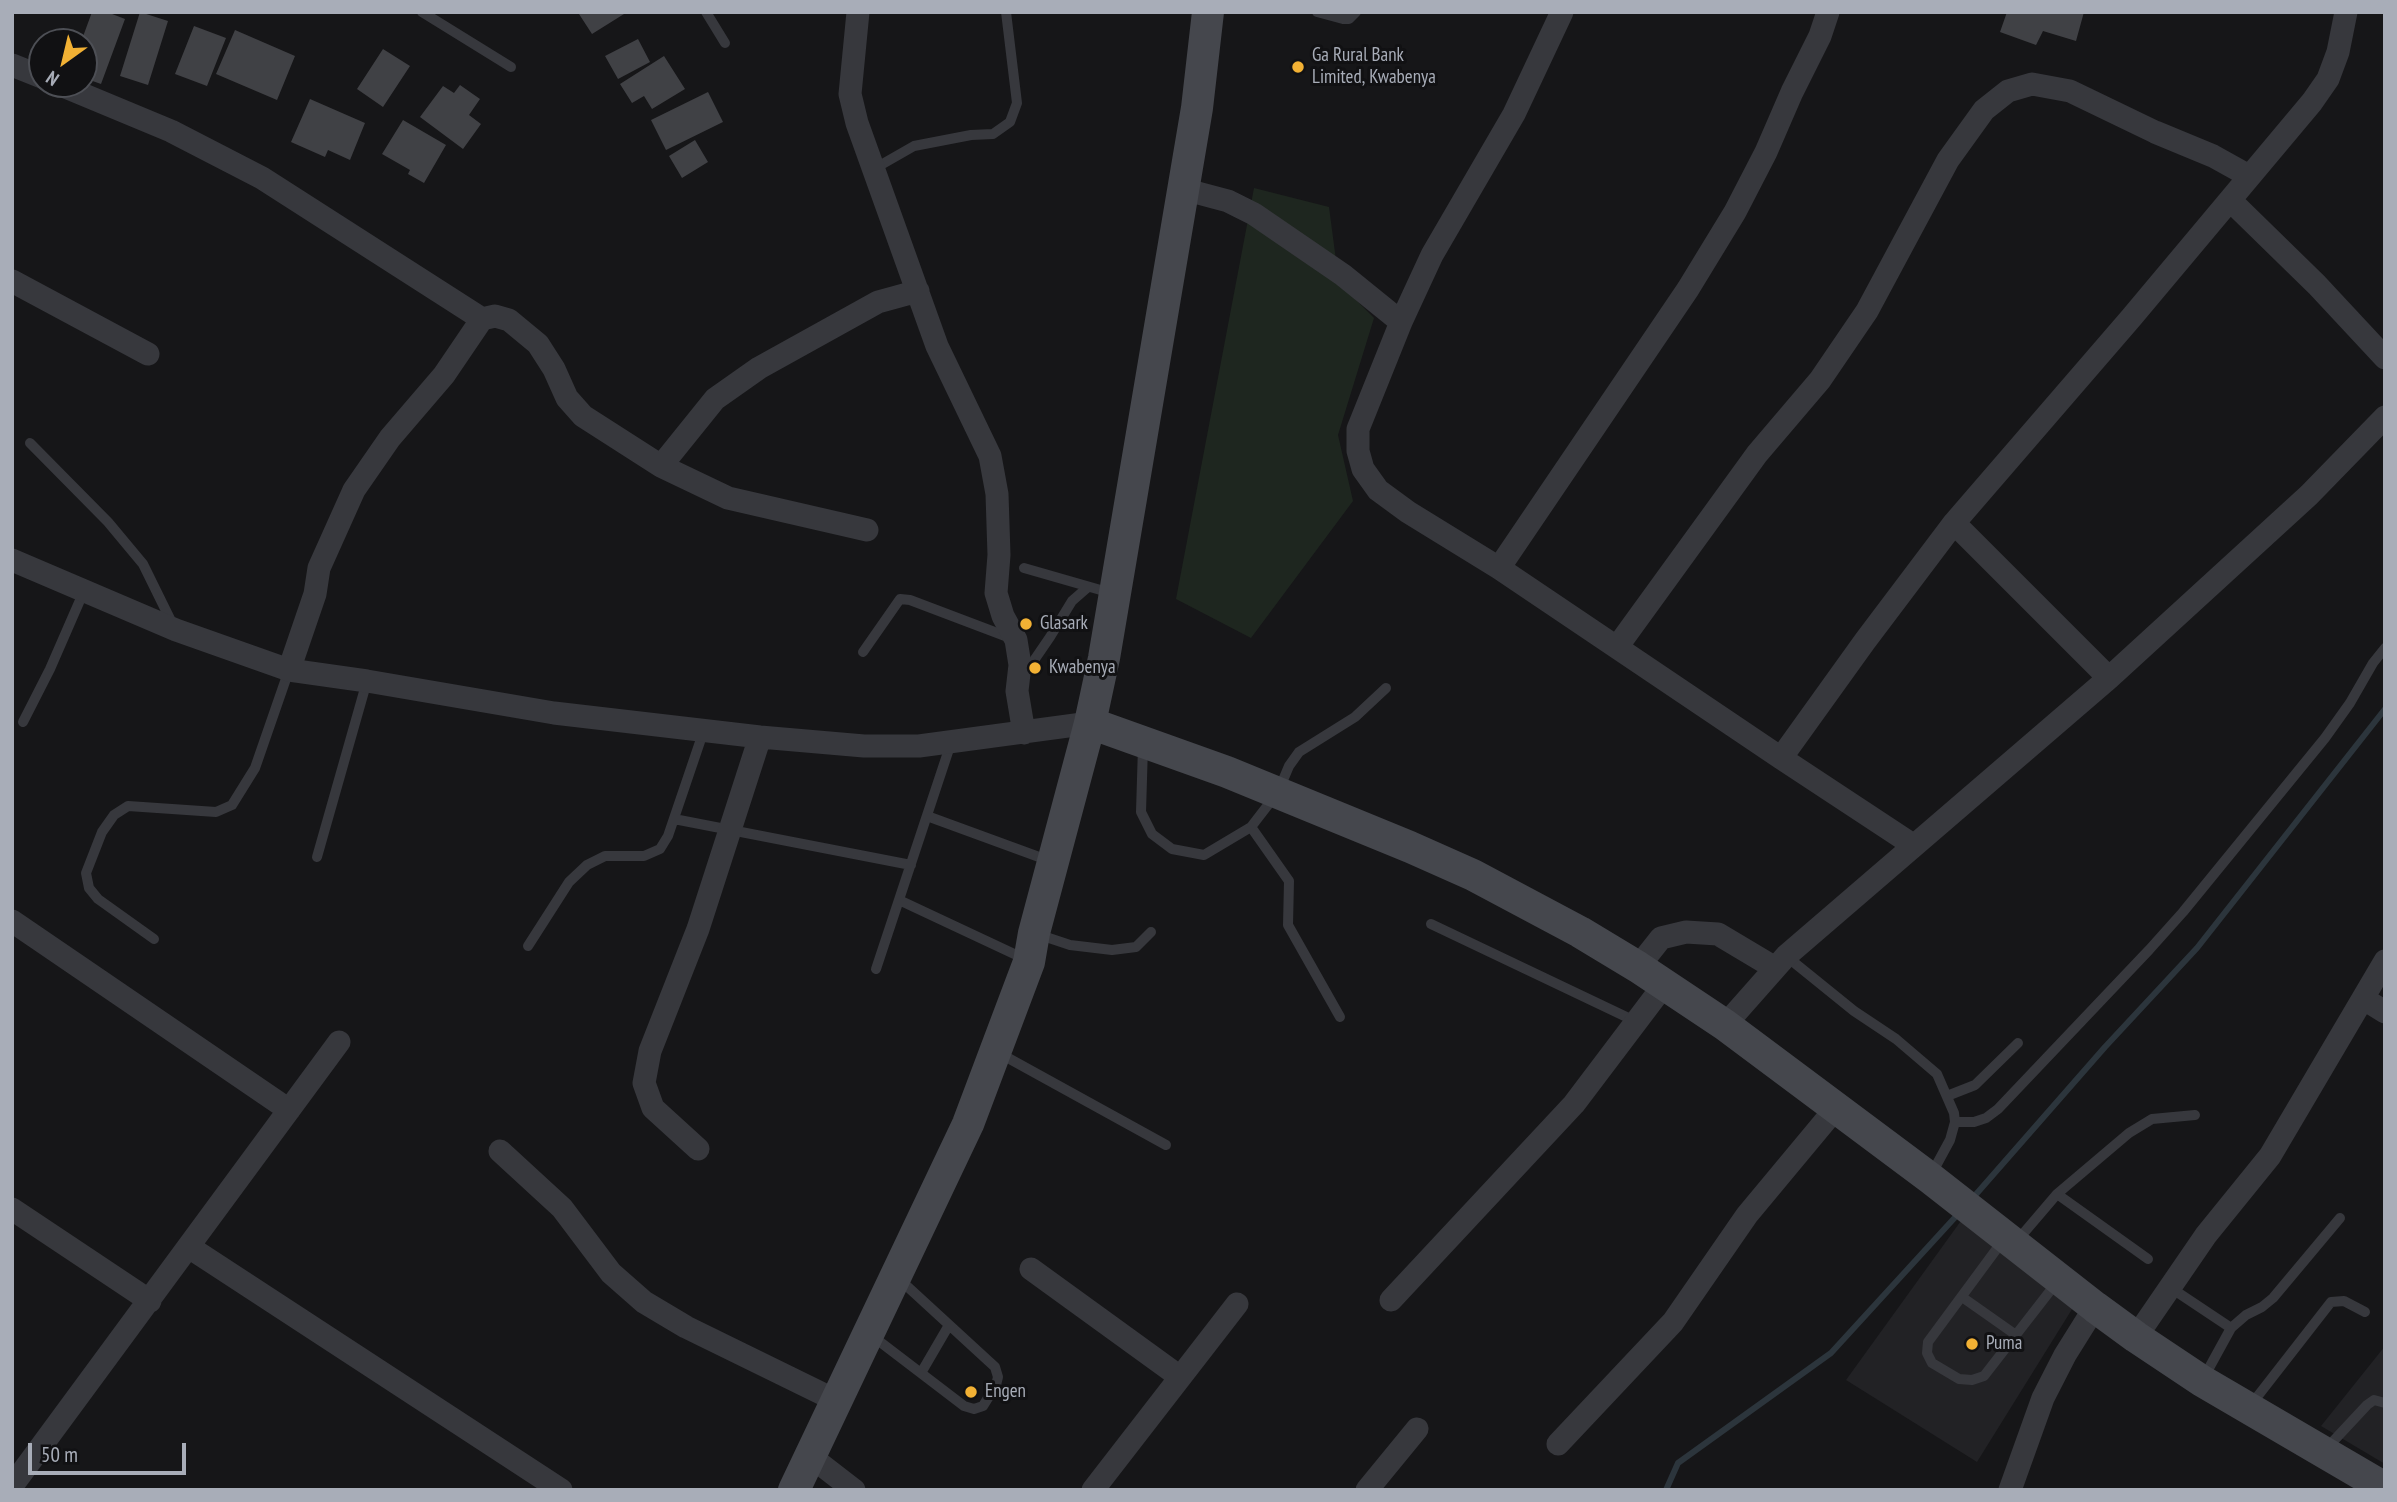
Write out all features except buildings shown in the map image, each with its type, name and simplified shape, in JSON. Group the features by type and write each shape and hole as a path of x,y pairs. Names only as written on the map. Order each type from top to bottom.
{"main road":[{"path":"794,1490 968,1124 1032,947 1090,723 1101,590 1183,189 1197,108 1208,12"},
{"path":"1090,723 1278,792 1473,875 1580,932 1725,1025 2136,1336 2202,1381 2375,1486"}],"street":[{"path":"859,12 850,94 857,123 937,346 990,456 997,494 999,555 996,593 1003,616 1016,640 1024,733"},
{"path":"1562,12 1514,114 1432,255 1401,322 1358,429 1358,451 1363,469 1378,490 1408,512 1499,568 1913,845"},
{"path":"1499,568 1688,289 1735,212 1820,36 1828,12"},
{"path":"1781,758 1954,523 2312,102 2328,79 2338,52 2346,12"},
{"path":"1616,647 1757,454 1820,380 1867,311 1948,160 1984,110 2008,91 2032,84 2070,91 2155,132 2213,156 2249,176"},
{"path":"92,98 171,131 262,178 482,319"},
{"path":"1183,189 1228,201 1254,214 1343,275 1401,322"},
{"path":"2230,201 2317,285 2385,358"},
{"path":"12,281 148,354"},
{"path":"661,466 715,399 759,368 878,302 918,291"},
{"path":"289,670 315,594 319,568 354,490 390,438 444,374 482,319 495,316 509,320 527,334 538,344 554,369 567,398 583,416 661,466 728,498 867,530"},
{"path":"1725,1025 1780,962 2109,678 2309,495 2385,417"},
{"path":"1954,523 2109,678"},
{"path":"12,560 176,630 289,670 554,713 864,746 951,743 1090,723"},
{"path":"698,1149 653,1108 644,1083 650,1051 698,929 760,737"},
{"path":"12,920 289,1110"},
{"path":"1638,967 1661,938 1686,932 1718,934 1780,962"},
{"path":"2136,1336 2206,1235 2270,1156 2385,961"},
{"path":"1391,1300 1574,1104 1664,985"},
{"path":"2364,999 2385,1012"},
{"path":"12,1486 339,1042"},
{"path":"1558,1444 1673,1322 1747,1215 1836,1108"},
{"path":"499,1151 562,1208 611,1273 644,1303 686,1327 835,1400"},
{"path":"12,1209 150,1301"},
{"path":"189,1247 561,1490"},
{"path":"1031,1269 1180,1377"},
{"path":"1093,1490 1237,1304"},
{"path":"2010,1490 2043,1398 2065,1354 2095,1307"},
{"path":"1367,1490 1418,1429"},
{"path":"810,1456 854,1490"}],"lane":[{"path":"422,12 511,67"},
{"path":"706,12 725,43"},
{"path":"872,170 914,146 971,135 993,134 1010,122 1017,103 1006,12"},
{"path":"1317,12 1343,19 1349,19 1356,12"},
{"path":"30,443 108,522 144,564 176,630"},
{"path":"1024,568 1101,590"},
{"path":"1018,683 1051,637 1072,601 1101,590"},
{"path":"23,722 50,669 84,591"},
{"path":"863,652 900,599 910,600 1016,640"},
{"path":"1955,1122 1974,1122 1986,1118 1998,1109 2158,941 2325,738 2385,648"},
{"path":"154,939 98,899 89,888 86,873 103,832 114,816 128,806 216,812 232,805 255,768 289,670"},
{"path":"317,857 367,681"},
{"path":"1143,743 1141,812 1152,834 1172,849 1204,855 1251,827 1278,792 1284,775 1299,752 1355,717 1386,688"},
{"path":"528,946 569,882 587,865 605,856 644,856 660,849 668,836 704,730"},
{"path":"876,969 951,743"},
{"path":"927,816 1053,862"},
{"path":"674,819 911,865"},
{"path":"1251,827 1289,881 1288,925 1340,1017"},
{"path":"899,900 1032,947 1070,945 1112,950 1136,947 1152,932"},
{"path":"1431,923 1637,1022"},
{"path":"1780,962 1896,1039 1937,1074 1954,1113 1955,1122 1936,1183"},
{"path":"1947,1096 1975,1085 2018,1043"},
{"path":"996,1051 1166,1145"},
{"path":"2059,1279 1984,1376 1972,1380 1959,1379 1932,1363 1927,1353 1928,1342 1962,1297 2001,1235 2057,1194 2129,1133 2152,1119 2194,1115"},
{"path":"2057,1194 2148,1259"},
{"path":"2202,1381 2231,1328 2273,1298 2340,1218"},
{"path":"867,1333 964,1406 974,1409 983,1406 996,1385 998,1377 995,1367 895,1276"},
{"path":"2171,1288 2231,1328"},
{"path":"1962,1297 2016,1335"},
{"path":"2249,1408 2318,1315 2330,1303 2344,1301 2365,1312"},
{"path":"921,1373 949,1325"},
{"path":"2323,1453 2367,1405 2374,1400 2384,1401"}],"shaded area":[{"path":"1254,188 1329,207 1339,283 1374,318 1338,435 1353,501 1251,638 1176,599"},
{"path":"1963,1218 2074,1306 1977,1462 1846,1380"},
{"path":"2385,1346 2385,1464 2321,1426"}],"waterway":[{"path":"1971,1200 2105,1047 2197,948 2385,709"},
{"path":"1666,1490 1678,1463 1831,1353 1959,1213"}],"place":[{"name":"Ga Rural Bank Limited, Kwabenya","path":"1298,67"},
{"name":"Glasark","path":"1026,624"},
{"name":"Kwabenya","path":"1035,668"},
{"name":"Puma","path":"1972,1344"},
{"name":"Engen","path":"971,1392"}]}
